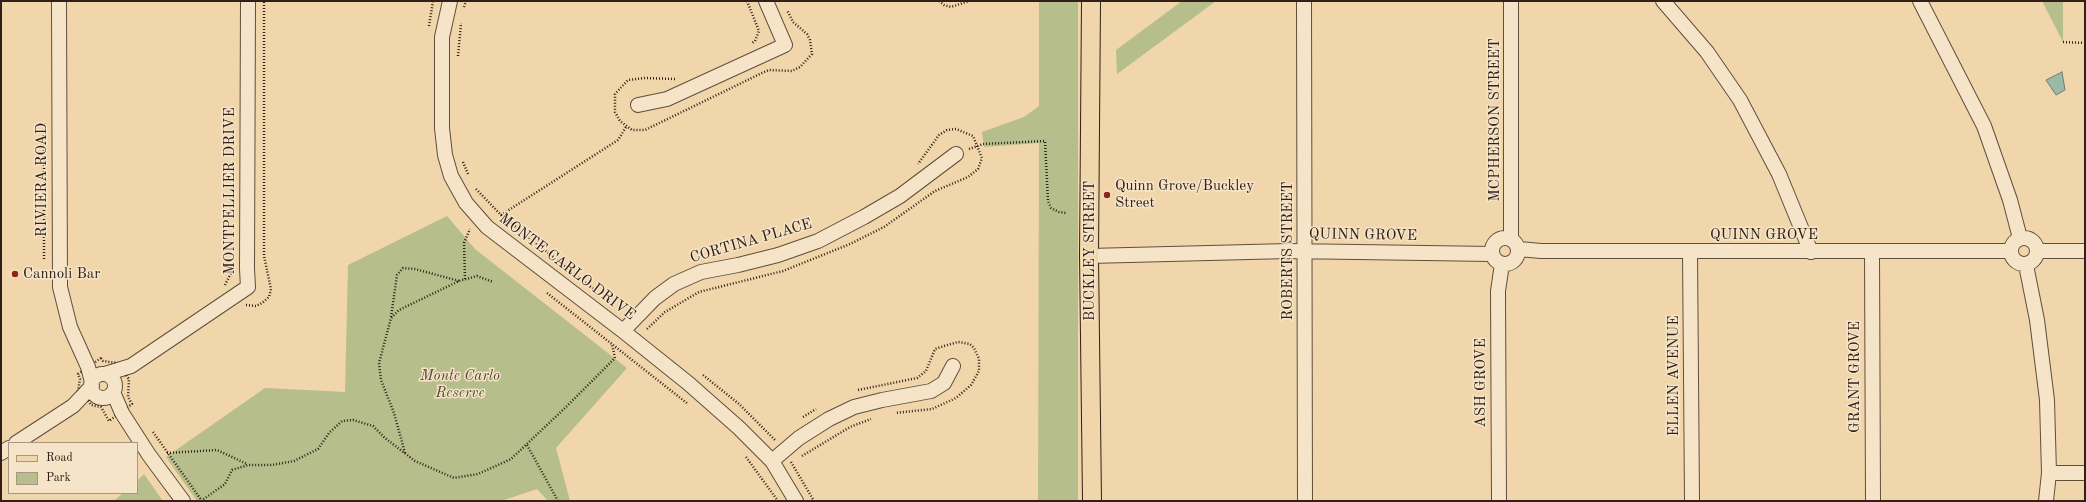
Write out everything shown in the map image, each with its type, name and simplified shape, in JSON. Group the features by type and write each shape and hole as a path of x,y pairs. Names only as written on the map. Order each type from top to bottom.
{"main road":[{"name":"BUCKLEY STREET","path":"1091,1 1089,256 1092,501"}],"street":[{"name":"RIVIERA ROAD","path":"59,1 60,287 70,327 83,355 102,386 127,408 149,455 183,501"},
{"name":"MONTPELLIER DRIVE","path":"18,442 102,386 128,362 248,288 248,1"},
{"name":"MONTE CARLO DRIVE","path":"450,1 442,37 442,128 445,155 451,176 466,203 487,227 623,331 688,383 739,428 772,461 796,501"},
{"path":"638,105 667,100 785,45 766,1"},
{"name":"ROBERTS STREET","path":"1304,1 1305,501"},
{"name":"MCPHERSON STREET","path":"1511,1 1515,244"},
{"path":"1663,1 1707,52 1740,100 1779,174 1812,252"},
{"path":"1920,1 1984,126 2010,200 2020,238"},
{"name":"CORTINA PLACE","path":"623,331 655,298 674,284 700,272 738,265 778,255 818,241 900,196 956,154"},
{"path":"2020,238 2031,240 2037,251 2034,261 2026,265 2017,264 2011,257 2010,251 2013,243 2020,238"},
{"path":"1499,239 1515,244 1515,261 1510,264 1502,264 1494,259 1492,254 1493,246 1499,239"},
{"name":"QUINN GROVE","path":"1515,244 1541,251 2010,251"},
{"name":"ELLEN AVENUE","path":"1690,251 1692,501"},
{"path":"2037,251 2085,251"},
{"name":"QUINN GROVE","path":"1089,256 1305,252 1492,254"},
{"name":"GRANT GROVE","path":"1872,252 1873,501"},
{"name":"ASH GROVE","path":"1498,501 1498,291 1502,264"},
{"path":"2026,265 2037,320 2047,400 2049,473 2046,501"},
{"path":"772,461 784,450 829,419 854,407 882,400 930,392 944,383 952,366"},
{"path":"2049,473 2085,473"}],"path":[{"path":"463,12 466,1"},
{"path":"747,1 759,31 755,42 748,45"},
{"path":"938,1 951,7 969,1"},
{"path":"458,60 462,18"},
{"path":"2063,42 2085,42"},
{"path":"501,215 618,140 626,127 615,112 615,94 628,80 645,78 675,79 682,76"},
{"path":"912,169 918,164 939,135 947,130 956,129 964,131 973,136 978,145"},
{"path":"956,154 978,145 1045,141 1048,201 1051,208 1059,212 1066,213"},
{"path":"463,161 470,180"},
{"path":"473,184 479,194 501,215 604,297"},
{"path":"465,279 464,243 471,226 479,218"},
{"path":"222,291 235,265"},
{"path":"405,453 394,413 381,380 379,363 391,318 397,275 403,268 415,269 459,281"},
{"path":"391,318 399,310 459,281 477,276 493,282"},
{"path":"633,320 651,334"},
{"path":"150,428 202,501 225,484 232,470 248,465 272,465 294,461 318,449 329,433 342,421 354,420 373,426 415,461 454,478 478,474 511,459 527,445 615,358 611,344 623,331"},
{"path":"117,363 128,362"},
{"path":"702,374 739,404 784,450 814,501"},
{"path":"127,408 137,410"},
{"path":"527,445 558,501"},
{"path":"149,455 217,450 248,465"}],"green space":[{"path":"1039,1 1078,1 1078,501 1038,501 1039,143 984,147 982,132 1024,117 1039,106"},
{"path":"1182,1 1216,1 1117,74 1116,50"},
{"path":"2042,1 2063,1 2063,42"},
{"name":"Monte Carlo Reserve","path":"447,216 475,249 627,368 556,448 570,501 548,501 537,489 501,501 197,501 166,457 265,388 345,392 348,265"},
{"path":"144,474 163,501 114,501 122,494 138,494 138,480"}],"shaded area":[{"path":"2062,72 2065,90 2056,95 2046,80"}],"place":[{"name":"Quinn Grove/Buckley Street","path":"1107,195"},
{"name":"Cannoli Bar","path":"15,274"}]}
